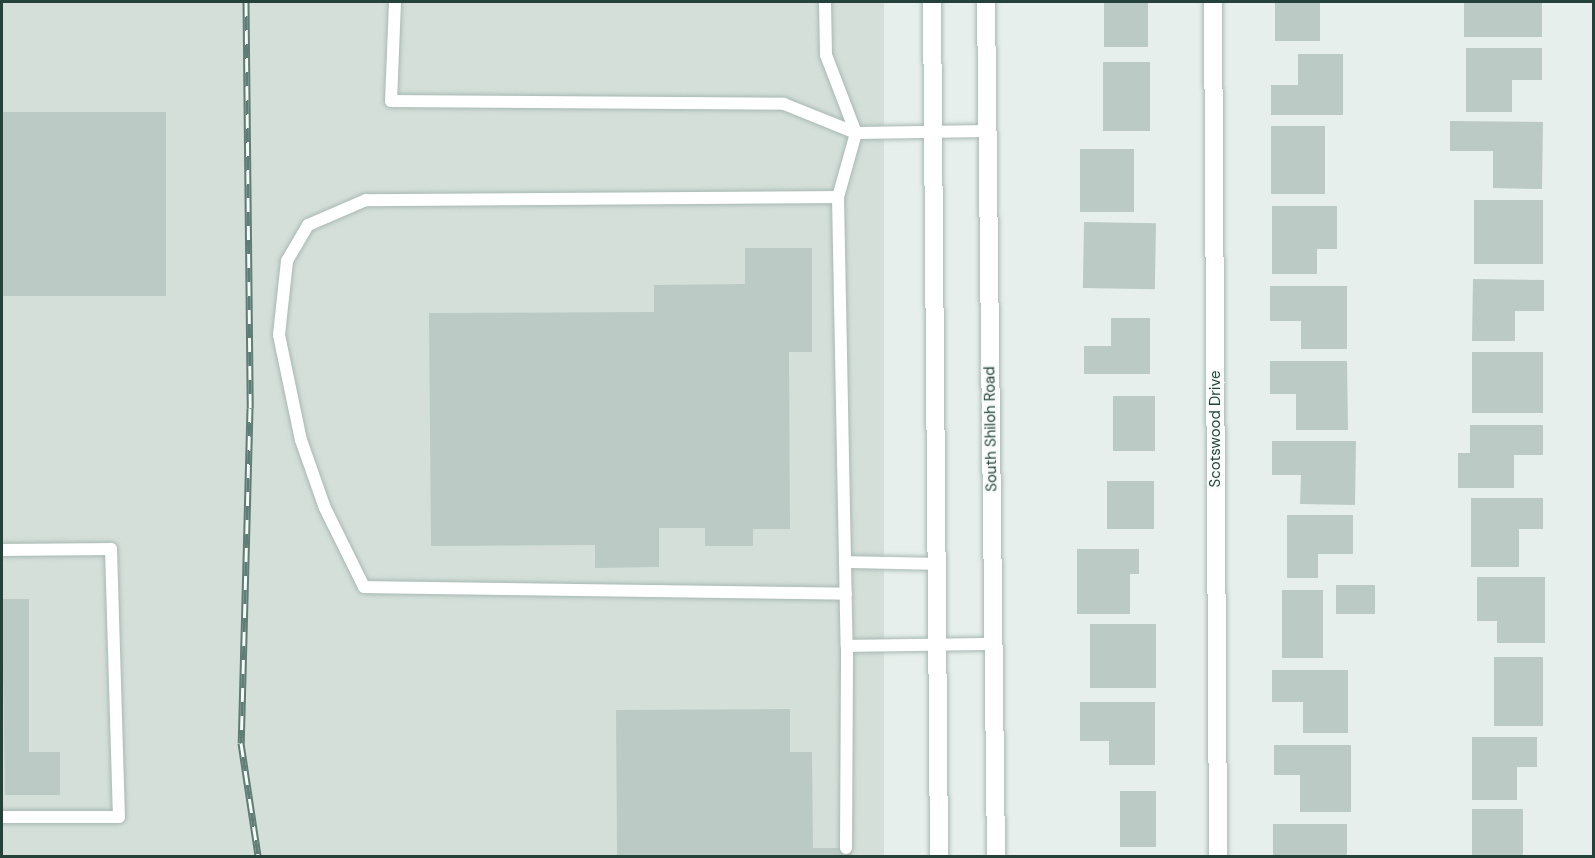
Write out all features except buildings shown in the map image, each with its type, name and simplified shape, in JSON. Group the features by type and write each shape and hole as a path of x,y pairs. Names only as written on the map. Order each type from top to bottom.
{"main road":[{"path":"933,2 939,856"},
{"name":"South Shiloh Road","path":"986,2 996,856"},
{"name":"Scotswood Drive","path":"1213,2 1218,856"}],"lane":[{"path":"395,2 391,100 784,105 856,133 988,131"},
{"path":"825,2 826,55 856,133 838,197 847,646 846,848"},
{"path":"838,197 366,200 308,225 287,261 279,335 301,440 325,508 364,587 846,594"},
{"path":"2,550 111,549 118,817 2,817"},
{"path":"845,562 937,564"},
{"path":"847,646 994,644"}],"shaded area":[{"path":"2,2 884,2 884,856 2,856"}],"railway":[{"path":"246,2 250,408 241,743 258,856"}]}
